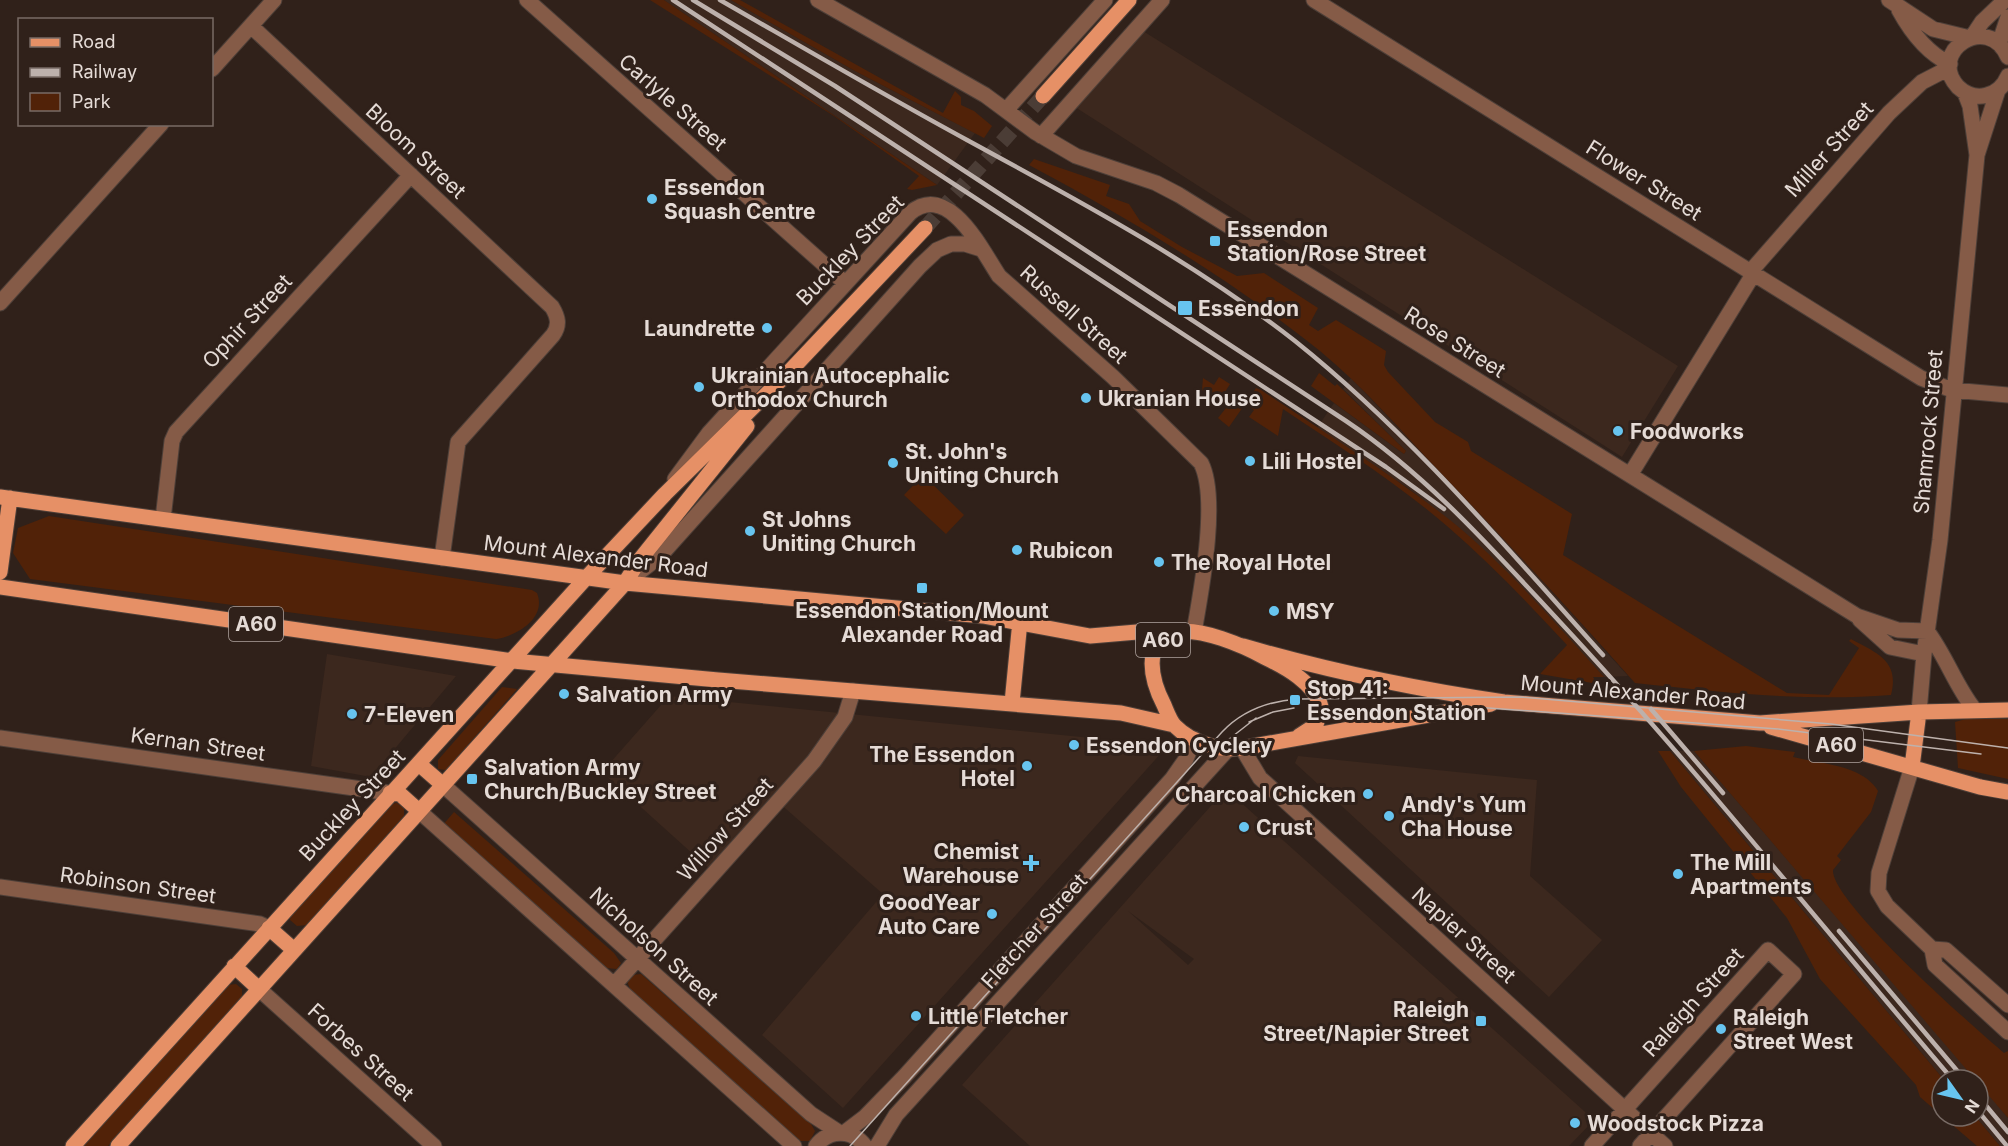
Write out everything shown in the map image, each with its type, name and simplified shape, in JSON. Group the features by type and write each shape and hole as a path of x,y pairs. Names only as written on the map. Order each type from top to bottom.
{"main road":[{"path":"1043,96 1129,0"},
{"name":"Buckley Street","path":"73,1146 586,578 665,494 789,372 925,228"},
{"name":"Buckley Street","path":"118,1146 625,583 638,562 789,372"},
{"path":"0,572 5,497"},
{"name":"Mount Alexander Road","path":"5,497 625,583 1020,621 1090,636 1149,631 1191,632"},
{"name":"A60","path":"0,587 513,660 1131,714 1174,725 1209,746 1235,749 1299,736 1311,730 1320,718 1321,707 1315,693 1293,674 1243,646 1191,632 1174,633 1161,641 1154,650 1151,662 1153,683 1174,725"},
{"path":"1012,703 1020,621"},
{"name":"Mount Alexander Road","path":"1243,646 1339,673 1504,702 1760,723 1974,709 2008,710"},
{"name":"Mount Alexander Road","path":"1299,736 1504,702"},
{"path":"1912,767 1919,712"},
{"name":"Mount Alexander Road","path":"1760,723 1980,787 2008,792"},
{"path":"419,764 443,785"},
{"path":"390,793 400,794 419,811"},
{"path":"268,928 294,950"},
{"path":"234,966 259,989"}],"street":[{"path":"213,68 274,0"},
{"name":"Carlyle Street","path":"527,0 845,283"},
{"name":"Rose Street","path":"818,0 1007,110 1041,136 1088,161 1156,183 1179,195 1857,616 1890,647 1924,654"},
{"path":"1007,110 1105,0"},
{"path":"1041,136 1162,0"},
{"name":"Flower Street","path":"1314,0 1919,376 1952,390 2008,395"},
{"path":"1894,4 1908,27 1930,51 1949,66 1954,50 1971,37 1982,22 2005,0"},
{"path":"1894,4 1933,29 1971,37 1986,37 2004,49 2008,17"},
{"name":"Bloom Street","path":"250,26 552,307 557,316 556,330 458,442 442,558"},
{"name":"Miller Street","path":"1630,475 1752,272 1889,113 1922,82 1949,66"},
{"name":"Shamrock Street","path":"1919,712 1924,654 1940,540 1952,390 1977,155 1970,106 1965,93 1955,84 1949,66"},
{"path":"1965,93 1982,96 2004,84"},
{"name":"Shamrock Street","path":"1977,155 2004,84"},
{"path":"0,303 159,126"},
{"name":"Ophir Street","path":"163,519 172,441 176,432 411,175"},
{"name":"Buckley Street","path":"665,494 709,433 910,213 927,203 939,204 948,208 981,249"},
{"name":"Buckley Street","path":"625,583 659,557 871,318 931,255 951,244 965,244 981,249"},
{"name":"Russell Street","path":"981,249 1001,278 1105,369 1201,463 1206,473 1210,497 1191,632"},
{"name":"Rose Street","path":"1857,616 1898,630 1927,631"},
{"path":"1927,631 1942,652 1960,690 1974,709"},
{"name":"Willow Street","path":"614,985 814,761 844,717 853,691"},
{"name":"Kernan Street","path":"0,738 390,793"},
{"name":"Fletcher Street","path":"816,1146 827,1136 842,1133 865,1117 903,1077 1172,779 1186,759 1194,739"},
{"name":"Fletcher Street","path":"877,1146 900,1110 1235,749"},
{"name":"Napier Street","path":"1235,749 1269,786 1665,1146"},
{"path":"1912,767 1879,873 1878,891 1887,906 1932,949 1935,965 2008,1032"},
{"name":"Nicholson Street","path":"443,785 811,1114 842,1133 857,1138 866,1146"},
{"path":"419,811 794,1146"},
{"name":"Robinson Street","path":"0,887 260,924 268,928"},
{"path":"1932,949 1946,950 2008,1005"},
{"name":"Raleigh Street","path":"1592,1146 1768,950 1794,974 1640,1146"},
{"name":"Forbes Street","path":"259,989 434,1146"}],"shaded area":[{"path":"664,0 731,0 855,71 975,133 937,185"},
{"path":"1143,31 1678,366 1622,457 1075,107"},
{"path":"1351,378 1495,529 1628,676 1604,677 1492,558 1451,522 1408,488 1317,428 1334,403 1404,454 1406,451 1343,389"},
{"name":"7-Eleven","path":"327,654 456,676 371,777 311,766"},
{"path":"669,696 1161,745 1163,751 843,1108 762,1035 883,894 778,802 714,873 602,772"},
{"path":"1670,751 1694,751 1967,1068 1934,1068"},
{"path":"1298,756 1537,780 1530,876 1602,940 1549,997 1295,763"},
{"path":"1226,789 1594,1120 1569,1146 1030,1146 962,1085","holes":["1128,911 1194,959 1188,965"]},
{"path":"1990,1096 2008,1118 2008,1146 2000,1146 1985,1128 1990,1128"}],"green space":[{"path":"650,0 664,0 937,185 907,189 919,176 834,116"},
{"path":"731,0 740,0 943,113 955,91 961,97 961,105 974,111 992,126 984,138 855,71"},
{"path":"1034,159 1110,185 1106,196 1129,204 1140,221 1182,247 1237,276 1264,273 1318,308 1309,325 1318,331 1336,320 1386,351 1384,365 1388,372 1435,422 1468,442 1471,451 1572,514 1563,555 1787,693 1829,695 1859,648 1849,641 1851,639 1877,654 1889,666 1893,683 1891,695 1795,697 1635,683 1382,410 1320,351 1251,299 1179,251 1029,165"},
{"path":"1319,373 1335,386 1337,384 1406,451 1404,454 1311,386"},
{"path":"1219,377 1230,384 1225,392 1238,400 1243,393 1250,397 1256,388 1261,390 1381,470 1450,520 1511,576 1604,677 1593,677 1598,684 1540,674 1567,645 1479,554 1408,494 1283,409 1278,436 1249,417 1254,410 1245,404 1229,427 1218,418 1226,408 1202,390 1203,378 1214,385"},
{"path":"923,475 964,515 946,534 904,495"},
{"path":"49,516 532,590 537,593 538,610 534,618 521,630 496,639 30,579 13,553 18,528"},
{"path":"502,687 517,689 446,770 438,769 438,760"},
{"path":"1966,719 2008,719 2008,779 1958,768 1955,722"},
{"path":"1746,746 1795,752 1793,757 1840,767 1871,782 1878,791 1871,812 1837,856 1841,860 1833,870 1839,886 1855,909 1907,964 2004,1053 2008,1051 2008,1118 1990,1097 1990,1068 1965,1068 1694,751"},
{"path":"1658,751 1670,751 1934,1068 1930,1068 1930,1106 1920,1097 1916,1085 1820,979 1787,918 1681,787"},
{"path":"397,803 404,808 404,816 307,925 297,926 290,920 291,912 391,804"},
{"path":"454,812 614,953 621,963 617,969 606,968 442,826"},
{"path":"641,974 811,1124 815,1131 810,1141 799,1141 632,994 627,981 632,975"},
{"path":"236,984 242,989 242,997 108,1146 83,1146 228,985"},
{"path":"1956,1128 1985,1128 2000,1146 1977,1146"}],"tunnel":[{"path":"925,228 1043,96"}],"tram line":[{"path":"850,1146 1222,732 1247,712 1257,708 1298,699 1521,697 1831,724 2008,748"},
{"path":"1447,705 1778,729 1981,754"},
{"path":"1249,722 1273,712 1294,708"},
{"path":"1219,747 1256,718"}],"railway":[{"path":"673,0 1386,467 1444,509"},
{"path":"693,0 835,86 1346,421 1405,465 1484,541 1661,734 1943,1068"},
{"path":"720,0 1135,234 1257,312 1337,376 1378,413 1493,532 1603,655"},
{"path":"1651,709 1723,793"},
{"path":"1839,931 1955,1068"},
{"path":"1990,1110 2008,1132"},
{"path":"1990,1125 2007,1146"}],"place":[{"name":"Essendon Squash Centre","path":"652,199"},
{"name":"Essendon Station/Rose Street","path":"1215,241"},
{"name":"Essendon","path":"1185,308"},
{"name":"Laundrette","path":"767,328"},
{"name":"Ukrainian Autocephalic Orthodox Church","path":"699,387"},
{"name":"Ukranian House","path":"1086,398"},
{"name":"Foodworks","path":"1618,431"},
{"name":"Lili Hostel","path":"1250,461"},
{"name":"St. John's Uniting Church","path":"893,463"},
{"name":"St Johns Uniting Church","path":"750,531"},
{"name":"Rubicon","path":"1017,550"},
{"name":"The Royal Hotel","path":"1159,562"},
{"name":"Essendon Station/Mount Alexander Road","path":"922,588"},
{"name":"MSY","path":"1274,611"},
{"name":"Salvation Army","path":"564,694"},
{"name":"Stop 41: Essendon Station","path":"1295,700"},
{"name":"7-Eleven","path":"352,714"},
{"name":"Essendon Cyclery","path":"1074,745"},
{"name":"The Essendon Hotel","path":"1027,766"},
{"name":"Salvation Army Church/Buckley Street","path":"472,779"},
{"name":"Charcoal Chicken","path":"1368,794"},
{"name":"Andy's Yum Cha House","path":"1389,816"},
{"name":"Crust","path":"1244,827"},
{"name":"Chemist Warehouse","path":"1031,863"},
{"name":"The Mill Apartments","path":"1678,874"},
{"name":"GoodYear Auto Care","path":"992,914"},
{"name":"Little Fletcher","path":"916,1016"},
{"name":"Raleigh Street/Napier Street","path":"1481,1021"},
{"name":"Raleigh Street West","path":"1721,1029"},
{"name":"Woodstock Pizza","path":"1575,1123"}]}
